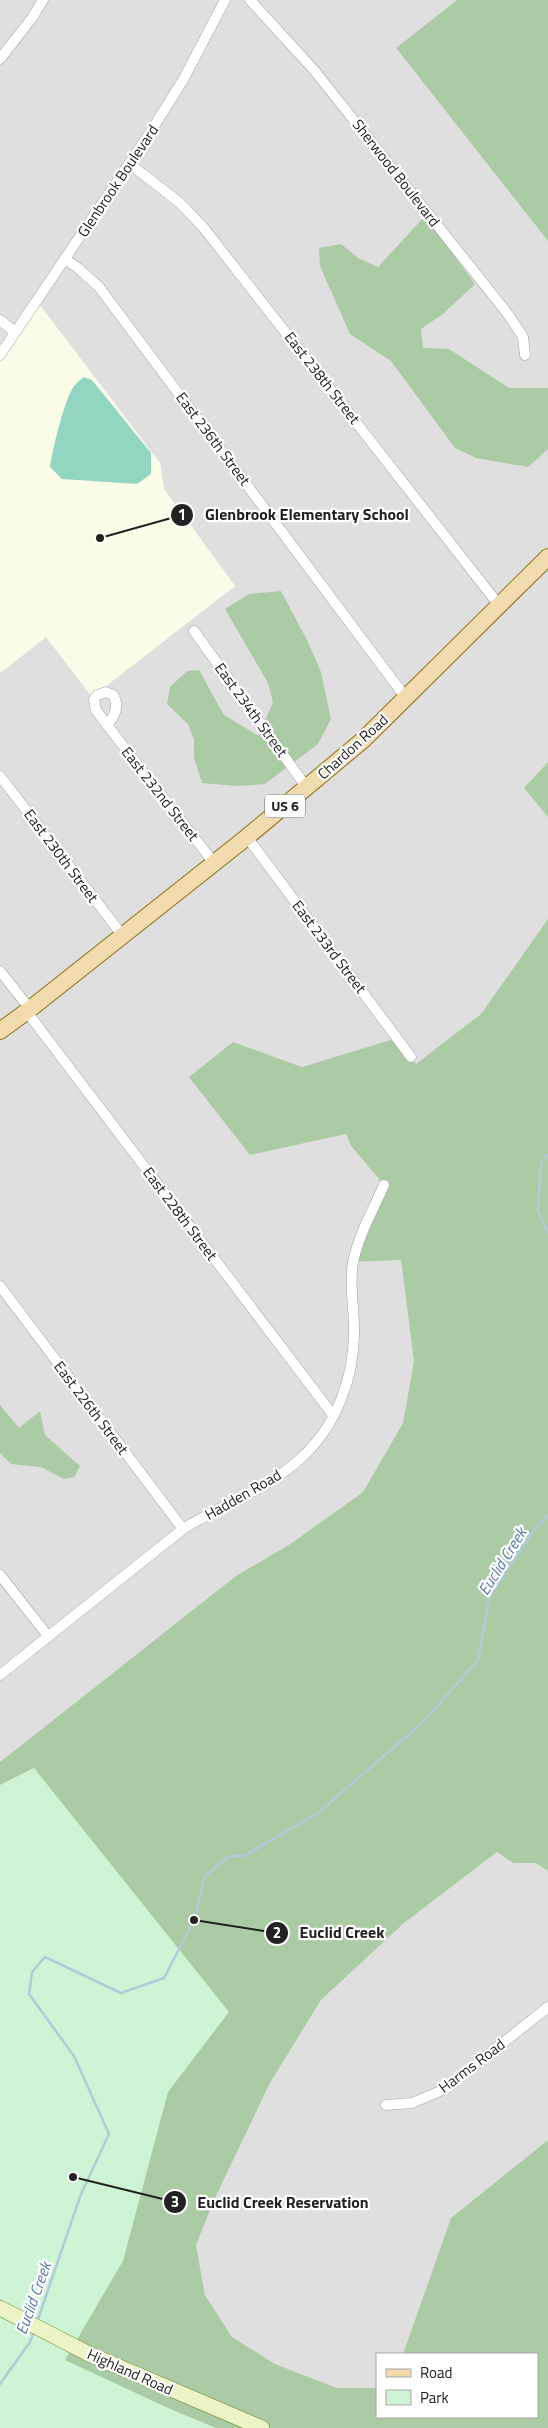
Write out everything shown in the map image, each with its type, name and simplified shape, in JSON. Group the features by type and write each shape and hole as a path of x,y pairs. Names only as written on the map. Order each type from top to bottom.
{"main road":[{"name":"Chardon Road","path":"0,1030 29,1010 247,837 363,740 548,557"}],"street":[{"path":"0,59 32,18 43,0"},
{"name":"Glenbrook Boulevard","path":"0,355 130,164 183,80 225,0"},
{"name":"Sherwood Boulevard","path":"250,0 314,70 507,312 523,337 525,355"},
{"name":"East 238th Street","path":"130,164 180,203 203,227 499,605"},
{"name":"East 236th Street","path":"65,260 78,268 99,287 406,698"},
{"path":"0,320 16,332"},
{"name":"East 234th Street","path":"194,631 307,788"},
{"name":"East 232nd Street","path":"107,725 214,863"},
{"name":"East 230th Street","path":"0,776 122,936"},
{"name":"East 233rd Street","path":"247,837 411,1057"},
{"name":"East 228th Street","path":"0,972 333,1416"},
{"name":"Hadden Road","path":"0,1675 183,1530 212,1512 272,1481 300,1459 318,1441 333,1416 345,1390 354,1356 351,1282 353,1262 384,1185"},
{"name":"East 226th Street","path":"0,1286 183,1530"},
{"path":"0,1575 48,1636"},
{"name":"Harms Road","path":"386,2104 412,2103 446,2089 548,2007"},
{"name":"Highland Road","path":"0,2308 89,2354 262,2428"}],"shaded area":[{"path":"0,0 457,0 396,48 548,241 548,762 524,788 548,817 548,919 481,1014 416,1065 397,1038 302,1067 233,1042 250,1155 346,1134 351,1146 384,1185 353,1262 401,1260 414,1361 403,1423 363,1492 292,1544 236,1576 0,1762 0,673 46,637 92,696 235,586 164,489 160,462 0,355"},
{"path":"37,301 160,463 164,489 235,586 92,697 46,637 0,673 0,355"},
{"path":"548,1813 548,2140 451,2218 403,2353 376,2353 376,2388 337,2388 275,2364 232,2337 205,2295 196,2245 215,2198 270,2083 321,2000 404,1923"}],"green space":[{"path":"457,0 548,0 548,241 396,48"},
{"path":"425,216 475,284 443,314 421,329 423,348 449,349 509,388 548,388 548,449 528,467 476,458 455,448 391,361 350,334 320,266 319,248 341,244 358,258 378,267"},
{"path":"84,377 92,380 151,453 151,474 137,484 62,479 50,467 56,437 67,400 75,385"},
{"path":"281,591 307,640 321,672 331,719 318,744 265,784 237,786 202,783 194,758 194,740 188,724 167,704 170,687 187,671 199,670 224,715 259,736 273,702 268,683 225,609 249,594"},
{"path":"548,762 548,817 524,788"},
{"path":"548,919 548,1871 536,1863 513,1863 497,1852 404,1923 321,2000 270,2083 215,2198 196,2245 205,2295 232,2337 275,2364 337,2388 376,2388 376,2418 538,2418 538,2353 403,2353 451,2218 548,2140 548,2428 0,2428 0,1762 236,1576 292,1543 363,1492 403,1423 414,1361 401,1260 353,1262 384,1185 351,1146 346,1134 250,1155 189,1077 233,1042 302,1067 397,1038 416,1064 481,1014"},
{"path":"0,1405 19,1428 40,1411 45,1435 80,1466 74,1477 64,1479 41,1467 11,1464 0,1453"},
{"path":"34,1768 229,2012 168,2092 123,2261 65,2360 216,2428 0,2428 0,1785"}],"waterway":[{"name":"Euclid Creek","path":"548,1154 541,1162 538,1210 548,1234"},
{"name":"Euclid Creek","path":"37,2322 81,2194 109,2134 74,2056 29,1994 32,1972 45,1957 121,1993 164,1978 194,1920 205,1876 229,1856 244,1856 318,1813 423,1722 478,1660 489,1597 536,1527 548,1515"},
{"name":"Euclid Creek","path":"0,2384 30,2342 34,2331"}],"place":[{"name":"Glenbrook Elementary School","path":"100,538"},
{"name":"Euclid Creek","path":"194,1920"},
{"name":"Euclid Creek Reservation","path":"73,2177"}]}
